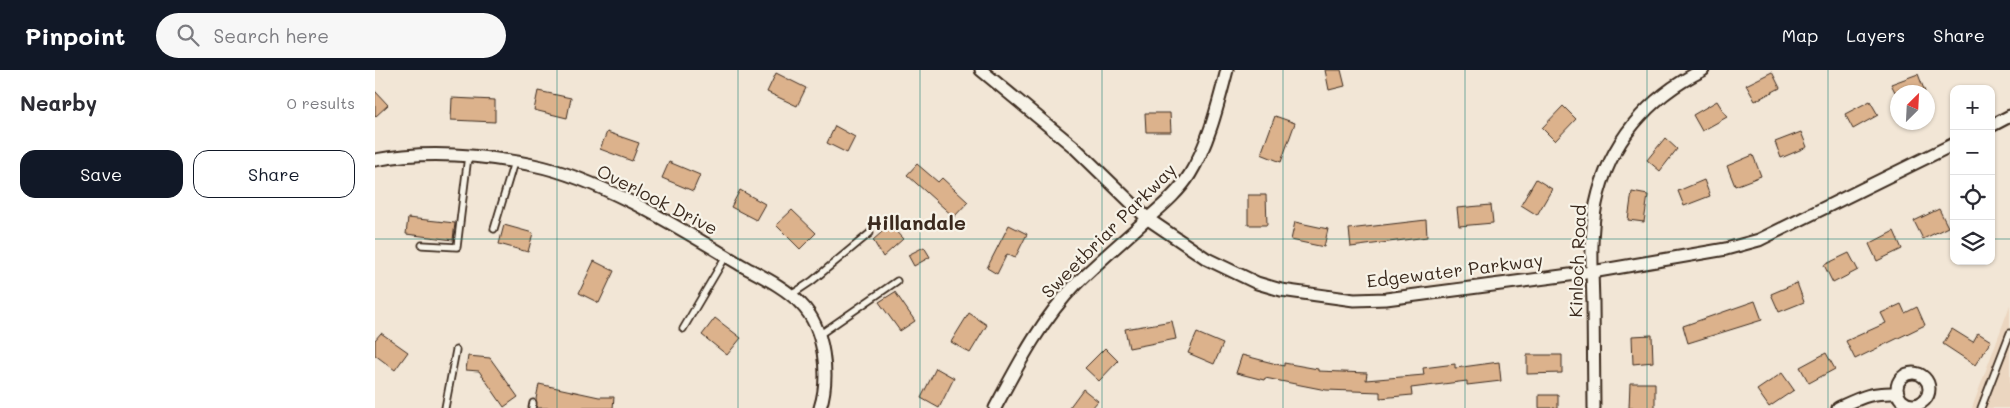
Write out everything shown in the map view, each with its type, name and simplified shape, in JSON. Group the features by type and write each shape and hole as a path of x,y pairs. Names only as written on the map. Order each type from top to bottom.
{"street":[{"name":"Edgewater Parkway","path":"981,70 1073,147 1148,218 1207,259 1257,283 1281,290 1354,300 1386,299 1592,272 1726,249 1759,240 1950,146"},
{"name":"Sweetbriar Parkway","path":"995,408 1020,361 1059,304 1093,268 1176,193 1196,164 1227,70"},
{"name":"Kinloch Road","path":"1595,408 1592,272 1596,205 1610,161 1635,121 1652,104 1671,88 1703,70"},
{"path":"1995,124 2010,116"},
{"name":"Overlook Drive","path":"375,160 423,156 468,156 514,162 549,170 596,186 630,202 726,256 791,295 802,304 811,317 819,335 824,379 823,398 820,408"},
{"path":"1838,408 1878,392 1898,393"}],"lane":[{"path":"422,245 457,247 468,156"},
{"path":"494,229 514,162"},
{"path":"791,295 812,281 870,233"},
{"path":"683,329 726,256"},
{"path":"819,335 897,281"},
{"path":"1981,408 2010,333"},
{"path":"445,408 456,350"}],"shaded area":[{"path":"2010,305 2010,408 1972,408"}],"building":[{"path":"1325,70 1341,70 1345,86 1329,90"},
{"path":"1772,72 1780,88 1755,101 1746,85"},
{"path":"776,73 806,88 797,106 767,92"},
{"path":"1918,74 1922,85 1892,85"},
{"path":"375,91 388,105 375,117"},
{"path":"538,91 571,98 567,118 534,110"},
{"path":"452,98 495,100 495,122 451,120"},
{"path":"1717,101 1727,117 1702,131 1693,115"},
{"path":"1870,101 1878,115 1853,129 1845,114"},
{"path":"1563,106 1576,119 1555,141 1542,128"},
{"path":"1145,113 1170,113 1171,132 1146,132"},
{"path":"1275,116 1295,123 1281,162 1261,154"},
{"path":"835,126 855,137 847,153 827,143"},
{"path":"607,132 639,143 632,161 600,149"},
{"path":"1801,132 1807,147 1781,158 1775,142"},
{"path":"1665,138 1677,149 1660,171 1647,160"},
{"path":"1753,155 1761,176 1735,186 1727,166"},
{"path":"669,162 700,175 693,191 662,178"},
{"path":"917,164 938,182 942,178 968,202 954,217 907,175"},
{"path":"1536,179 1552,189 1537,215 1521,205"},
{"path":"1704,180 1710,196 1684,206 1678,191"},
{"path":"740,190 765,204 756,220 731,207"},
{"path":"1632,192 1648,195 1644,222 1628,220"},
{"path":"1248,195 1266,195 1267,225 1248,225"},
{"path":"1491,205 1493,223 1459,226 1457,208"},
{"path":"1939,209 1948,227 1923,239 1914,221"},
{"path":"792,210 816,233 800,249 776,225"},
{"path":"408,218 455,223 453,240 406,234"},
{"path":"1426,220 1427,237 1351,247 1349,229"},
{"path":"1295,222 1328,229 1324,247 1291,240"},
{"path":"504,225 533,233 528,252 499,244"},
{"path":"890,225 903,239 883,257 873,240"},
{"path":"1009,225 1027,234 1015,258 1007,254 997,274 987,268"},
{"path":"1894,231 1902,249 1877,261 1869,244"},
{"path":"924,247 930,257 914,266 908,255"},
{"path":"1849,253 1858,270 1833,283 1824,265"},
{"path":"594,261 614,271 599,303 579,293"},
{"path":"1797,283 1804,302 1779,312 1771,294"},
{"path":"895,292 915,321 900,331 879,302"},
{"path":"1755,301 1762,320 1688,343 1683,326"},
{"path":"1901,304 1905,313 1917,307 1925,325 1855,359 1846,341 1886,323 1881,313"},
{"path":"969,313 987,325 970,353 951,342"},
{"path":"715,318 741,338 727,355 702,335"},
{"path":"1172,321 1176,339 1129,348 1125,329"},
{"path":"1952,329 1973,342 1978,333 1991,341 1975,365 1943,344"},
{"path":"381,333 408,352 395,370 375,355 375,340"},
{"path":"1197,333 1223,344 1214,364 1188,353"},
{"path":"1652,335 1653,362 1633,364 1632,336"},
{"path":"1105,348 1118,361 1099,381 1085,368"},
{"path":"1826,353 1835,369 1809,383 1800,367"},
{"path":"1242,355 1284,366 1284,363 1318,369 1318,371 1367,373 1366,380 1424,375 1423,368 1455,364 1455,368 1499,362 1501,381 1467,385 1467,381 1411,388 1412,395 1380,398 1380,392 1326,390 1265,378 1264,380 1236,373"},
{"path":"1527,355 1562,355 1562,373 1527,374"},
{"path":"468,356 490,358 518,397 504,407 479,371 466,370"},
{"path":"936,368 954,378 939,408 921,398"},
{"path":"1782,373 1794,390 1769,407 1757,390"},
{"path":"1630,383 1655,383 1655,408 1629,408"},
{"path":"539,384 599,397 614,397 613,408 537,408 536,399"},
{"path":"1083,389 1098,401 1092,408 1069,408"},
{"path":"1539,395 1558,395 1558,408 1539,408"}],"district":[{"name":"Hillandale","path":"916,223"}]}
